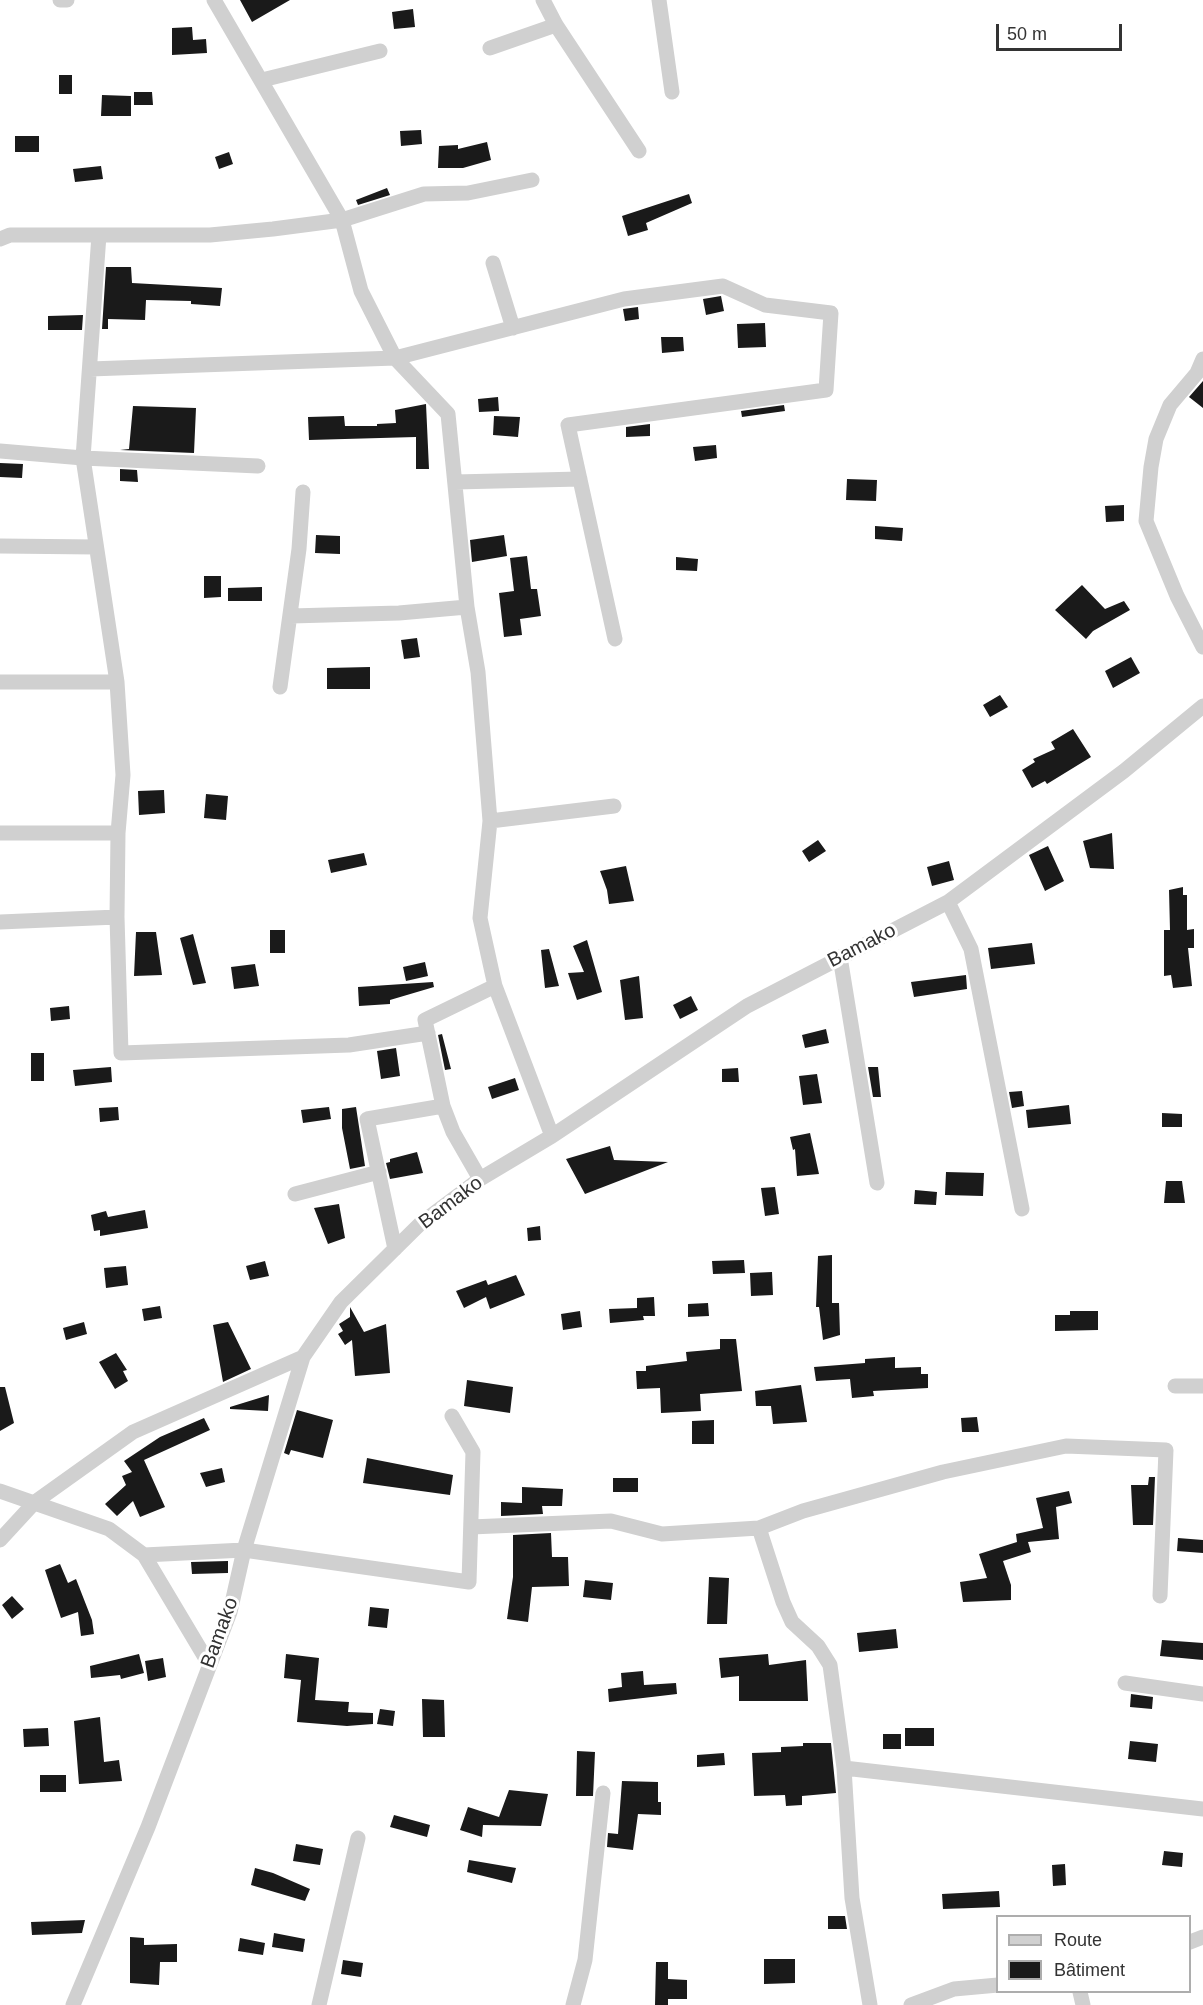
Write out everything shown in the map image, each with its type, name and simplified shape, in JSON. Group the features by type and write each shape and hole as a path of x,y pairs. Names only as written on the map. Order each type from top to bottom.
{"street":[{"path":"60,0 67,0"},
{"path":"214,0 342,220 361,291 395,358 448,414 467,608 478,672 490,821 480,918 495,986 552,1136"},
{"path":"543,0 556,25 639,150"},
{"path":"659,0 672,92"},
{"path":"490,48 556,25"},
{"path":"262,80 380,51"},
{"path":"0,239 10,236 210,235 342,220 424,194 468,193 532,180"},
{"path":"99,236 83,458 117,682 123,775 118,832 117,917 121,1053 349,1045 428,1033"},
{"path":"494,263 513,328"},
{"path":"90,369 395,358 624,299 723,286 765,305 831,314 826,390 568,425 615,639"},
{"path":"1203,359 1197,373 1170,405 1156,439 1150,467 1146,521 1177,596 1203,648"},
{"path":"0,451 83,458 258,466"},
{"path":"455,482 580,479"},
{"path":"280,687 291,616 303,492"},
{"path":"0,546 96,547"},
{"path":"291,616 399,613 467,608"},
{"path":"0,682 117,682"},
{"name":"Bamako","path":"74,2005 148,1827 230,1612 244,1550 303,1357 341,1302 420,1224 480,1179 552,1136 747,1006 948,902 1124,771 1203,706"},
{"path":"490,821 614,806"},
{"path":"0,834 118,832"},
{"path":"948,902 971,949 1022,1209"},
{"path":"0,922 117,917"},
{"path":"840,957 877,1183"},
{"path":"480,1179 453,1132 443,1106 425,1020 495,986"},
{"path":"395,1249 367,1119 443,1106"},
{"path":"295,1194 379,1172"},
{"path":"0,1540 35,1502 133,1432 303,1357"},
{"path":"1175,1386 1203,1386"},
{"path":"144,1555 244,1550 470,1582 473,1452 452,1416"},
{"path":"471,1527 611,1521 662,1534 759,1528 803,1511 943,1472 1066,1446 1166,1450 1160,1596"},
{"path":"0,1491 109,1529 144,1555 209,1664"},
{"path":"759,1528 783,1602 792,1622 818,1647 830,1665 844,1767 852,1898 870,2005"},
{"path":"1125,1683 1203,1695"},
{"path":"844,1767 1203,1809"},
{"path":"573,2005 585,1960 603,1793"},
{"path":"320,2005 358,1838"},
{"path":"911,2005 954,1989 996,1985"}],"building":[{"path":"240,0 290,0 252,22"},
{"path":"413,9 415,27 394,29 392,12"},
{"path":"192,27 193,40 206,39 207,53 172,55 172,28"},
{"path":"59,75 72,75 72,94 59,94"},
{"path":"134,92 152,92 153,105 134,105"},
{"path":"102,95 131,96 131,116 101,116"},
{"path":"421,130 422,144 401,146 400,131"},
{"path":"15,136 39,136 39,152 15,152"},
{"path":"487,142 491,160 463,168 438,168 439,146 458,145 458,149"},
{"path":"229,152 233,164 219,169 215,157"},
{"path":"101,166 103,179 75,182 73,169"},
{"path":"387,188 390,195 358,205 356,200"},
{"path":"689,194 692,203 646,223 648,230 628,236 622,216"},
{"path":"106,267 131,267 132,283 222,288 220,306 191,304 191,301 146,300 145,320 108,319 108,329 102,329"},
{"path":"721,296 724,311 706,315 703,299"},
{"path":"638,307 639,319 625,321 623,309"},
{"path":"83,315 82,330 48,330 48,316"},
{"path":"765,323 766,347 738,348 737,324"},
{"path":"661,337 683,337 684,351 662,353"},
{"path":"1203,381 1203,408 1189,397"},
{"path":"498,397 499,411 479,412 478,399"},
{"path":"426,404 429,469 416,469 416,437 309,440 308,417 344,416 345,426 377,426 377,424 396,423 395,410"},
{"path":"784,405 785,411 742,417 741,411"},
{"path":"133,406 196,408 194,453 120,450 129,449"},
{"path":"494,416 520,417 518,437 493,435"},
{"path":"650,424 650,436 626,437 626,427"},
{"path":"716,445 717,458 695,461 693,447"},
{"path":"0,463 23,464 22,478 0,477"},
{"path":"120,469 137,470 138,482 120,481"},
{"path":"847,479 877,480 876,501 846,500"},
{"path":"1124,505 1124,521 1106,522 1105,506"},
{"path":"875,526 903,528 902,541 875,539"},
{"path":"316,535 340,536 340,554 315,553"},
{"path":"504,535 507,556 472,562 470,540"},
{"path":"527,556 531,589 537,589 541,616 520,619 522,635 504,637 499,593 514,591 510,558"},
{"path":"676,557 698,559 697,571 676,570"},
{"path":"204,576 221,576 221,597 204,598"},
{"path":"1082,585 1105,609 1124,601 1130,610 1093,631 1086,639 1055,610"},
{"path":"262,587 262,601 228,601 228,588"},
{"path":"417,638 420,657 404,659 401,640"},
{"path":"1131,657 1140,673 1113,688 1105,671"},
{"path":"370,667 370,689 327,689 327,668"},
{"path":"1000,695 1008,707 990,717 983,705"},
{"path":"1073,729 1091,757 1047,784 1045,781 1032,788 1022,770 1035,762 1033,759 1055,749 1051,742"},
{"path":"164,790 165,813 139,815 138,791"},
{"path":"206,794 228,796 226,820 204,818"},
{"path":"1112,833 1114,869 1090,868 1083,841"},
{"path":"818,840 826,851 809,862 802,851"},
{"path":"1048,846 1064,881 1045,891 1029,855"},
{"path":"364,853 367,865 331,873 328,860"},
{"path":"949,861 954,880 932,886 927,867"},
{"path":"626,866 634,901 609,904 600,871"},
{"path":"1183,887 1183,895 1187,895 1187,930 1194,929 1194,948 1188,948 1192,986 1173,988 1171,975 1164,976 1164,930 1170,930 1169,890"},
{"path":"270,930 285,930 285,953 270,953"},
{"path":"136,932 156,932 162,975 134,976"},
{"path":"193,934 206,983 193,985 180,938"},
{"path":"587,940 602,992 577,1000 568,973 584,972 573,946"},
{"path":"1032,943 1035,964 991,969 988,948"},
{"path":"549,949 559,986 545,988 541,950"},
{"path":"425,962 428,976 406,981 403,967"},
{"path":"255,964 259,986 234,989 231,967"},
{"path":"966,975 967,989 914,997 911,982"},
{"path":"639,976 643,1018 625,1020 620,980"},
{"path":"433,982 434,987 390,1000 390,1004 359,1006 358,987"},
{"path":"691,996 698,1010 680,1019 673,1005"},
{"path":"69,1006 70,1019 51,1021 50,1008"},
{"path":"826,1029 829,1043 805,1048 802,1035"},
{"path":"442,1034 451,1069 445,1070 438,1035"},
{"path":"396,1048 400,1076 381,1079 377,1051"},
{"path":"31,1053 44,1053 44,1081 31,1081"},
{"path":"111,1067 112,1082 75,1086 73,1070"},
{"path":"868,1067 878,1067 881,1097 873,1097"},
{"path":"738,1068 739,1082 722,1082 722,1069"},
{"path":"817,1074 822,1103 803,1105 799,1076"},
{"path":"515,1078 519,1090 492,1099 488,1087"},
{"path":"1022,1091 1024,1106 1012,1108 1009,1092"},
{"path":"1069,1105 1071,1124 1028,1128 1026,1110"},
{"path":"118,1107 119,1120 100,1122 99,1108"},
{"path":"329,1107 331,1119 303,1123 301,1110"},
{"path":"356,1107 365,1166 350,1169 342,1128 342,1109"},
{"path":"1162,1113 1182,1114 1182,1127 1162,1127"},
{"path":"810,1133 819,1174 797,1176 795,1149 793,1150 790,1137"},
{"path":"610,1146 614,1160 668,1162 585,1194 566,1159"},
{"path":"417,1152 423,1173 390,1179 386,1163 390,1162 390,1159"},
{"path":"946,1172 984,1173 983,1196 945,1195"},
{"path":"1166,1181 1182,1181 1185,1203 1164,1203"},
{"path":"775,1187 779,1214 765,1216 761,1188"},
{"path":"915,1190 937,1192 936,1205 914,1204"},
{"path":"339,1204 345,1238 328,1244 314,1208"},
{"path":"145,1210 148,1228 100,1236 100,1230 94,1231 91,1215 106,1211 108,1217"},
{"path":"540,1226 541,1240 528,1241 527,1228"},
{"path":"832,1255 832,1303 839,1303 840,1335 823,1340 819,1307 816,1307 818,1256"},
{"path":"744,1260 745,1273 713,1274 712,1261"},
{"path":"265,1261 269,1276 250,1280 246,1266"},
{"path":"126,1266 128,1285 106,1288 104,1268"},
{"path":"772,1272 773,1295 751,1296 750,1273"},
{"path":"516,1275 525,1295 490,1309 486,1297 464,1308 456,1291 486,1280 488,1285"},
{"path":"654,1297 655,1316 643,1316 644,1320 610,1323 609,1309 637,1308 637,1298"},
{"path":"708,1303 709,1316 688,1317 688,1304"},
{"path":"160,1306 162,1318 144,1321 142,1309"},
{"path":"350,1307 364,1332 386,1324 390,1373 355,1376 352,1340 345,1345 338,1334 343,1331 339,1324 350,1317"},
{"path":"580,1311 582,1327 563,1330 561,1314"},
{"path":"1070,1311 1098,1311 1098,1330 1055,1331 1055,1315 1070,1315"},
{"path":"84,1322 87,1334 66,1340 63,1328"},
{"path":"228,1322 251,1369 223,1382 213,1325"},
{"path":"720,1339 736,1339 742,1391 700,1394 701,1411 661,1413 660,1388 637,1389 636,1371 646,1371 646,1366 687,1361 686,1352 720,1349"},
{"path":"116,1353 127,1370 123,1371 128,1381 115,1389 99,1362"},
{"path":"895,1357 895,1368 921,1367 921,1374 928,1374 928,1388 873,1391 874,1396 852,1398 850,1379 816,1381 814,1367 865,1363 865,1359"},
{"path":"467,1380 513,1387 510,1413 464,1406"},
{"path":"801,1385 807,1422 773,1424 771,1406 756,1406 755,1391"},
{"path":"0,1387 5,1387 14,1423 0,1431"},
{"path":"269,1395 268,1411 230,1409 230,1407"},
{"path":"297,1410 333,1420 323,1458 291,1450 289,1455 284,1453"},
{"path":"977,1417 979,1432 962,1432 961,1418"},
{"path":"204,1418 210,1430 144,1460 165,1507 140,1517 133,1501 117,1516 105,1504 126,1485 122,1476 132,1472 124,1461 160,1437"},
{"path":"714,1420 714,1444 692,1444 692,1421"},
{"path":"367,1458 453,1475 450,1495 363,1483"},
{"path":"222,1468 225,1482 206,1487 200,1473"},
{"path":"1149,1477 1155,1477 1153,1525 1133,1525 1131,1485 1148,1485"},
{"path":"613,1478 638,1478 638,1492 613,1492"},
{"path":"522,1487 563,1489 562,1506 542,1506 543,1514 501,1516 501,1502 522,1503"},
{"path":"1069,1491 1072,1503 1056,1507 1059,1539 1028,1542 1031,1552 1003,1561 1011,1585 1011,1600 963,1602 960,1582 987,1578 979,1554 1017,1542 1016,1534 1043,1528 1036,1498"},
{"path":"551,1533 552,1557 568,1557 569,1586 532,1587 528,1622 507,1619 513,1577 513,1535"},
{"path":"1178,1538 1203,1540 1203,1553 1177,1551"},
{"path":"228,1561 228,1573 192,1574 191,1562"},
{"path":"60,1564 68,1583 76,1579 92,1620 94,1634 81,1636 78,1612 61,1618 45,1570"},
{"path":"709,1577 729,1578 727,1624 707,1624"},
{"path":"585,1580 613,1583 611,1600 583,1597"},
{"path":"12,1596 24,1609 12,1619 2,1605"},
{"path":"370,1607 389,1609 387,1628 368,1626"},
{"path":"896,1629 898,1648 859,1652 857,1633"},
{"path":"1162,1640 1203,1643 1203,1660 1160,1656"},
{"path":"139,1654 144,1673 121,1679 120,1675 91,1678 90,1666"},
{"path":"286,1654 319,1658 315,1700 349,1702 348,1712 373,1713 373,1724 347,1726 297,1722 301,1680 284,1678"},
{"path":"768,1654 769,1665 806,1660 808,1701 739,1701 739,1676 721,1678 719,1658"},
{"path":"163,1658 166,1677 148,1681 145,1661"},
{"path":"643,1671 644,1685 676,1683 677,1694 609,1702 608,1689 622,1687 621,1673"},
{"path":"1131,1694 1153,1697 1152,1709 1130,1707"},
{"path":"422,1699 444,1700 445,1737 423,1737"},
{"path":"380,1709 395,1711 393,1726 377,1724"},
{"path":"100,1717 104,1762 119,1760 122,1781 79,1784 74,1721"},
{"path":"48,1728 49,1746 24,1747 23,1729"},
{"path":"905,1728 934,1728 934,1746 905,1746"},
{"path":"883,1734 901,1734 901,1749 883,1749"},
{"path":"1130,1741 1158,1744 1156,1762 1128,1759"},
{"path":"803,1743 831,1743 836,1793 802,1796 802,1805 786,1806 785,1795 754,1796 752,1753 781,1752 781,1747 803,1746"},
{"path":"577,1751 595,1752 593,1796 576,1796"},
{"path":"724,1753 725,1765 697,1767 697,1755"},
{"path":"40,1775 66,1775 66,1792 40,1792"},
{"path":"622,1781 658,1782 658,1802 661,1802 661,1815 638,1814 633,1850 607,1847 608,1833 618,1834"},
{"path":"509,1790 548,1794 541,1826 483,1825 482,1837 460,1830 468,1807 499,1817"},
{"path":"394,1815 430,1825 427,1837 390,1827"},
{"path":"296,1844 323,1849 320,1865 293,1861"},
{"path":"1164,1851 1183,1853 1182,1867 1162,1865"},
{"path":"469,1860 516,1868 512,1883 467,1872"},
{"path":"1065,1864 1066,1885 1053,1886 1052,1865"},
{"path":"255,1868 310,1889 305,1901 251,1885"},
{"path":"999,1891 1000,1907 943,1909 942,1894"},
{"path":"828,1916 845,1916 847,1929 828,1929"},
{"path":"85,1920 82,1933 32,1935 31,1922"},
{"path":"274,1933 305,1939 303,1952 272,1947"},
{"path":"130,1937 144,1938 144,1945 177,1944 177,1962 160,1962 159,1985 130,1983"},
{"path":"240,1938 265,1943 263,1955 238,1951"},
{"path":"764,1959 795,1959 795,1983 764,1984"},
{"path":"343,1960 363,1963 361,1977 341,1974"},
{"path":"656,1962 668,1962 668,1979 687,1980 687,1999 668,1999 668,2005 655,2005"}]}
